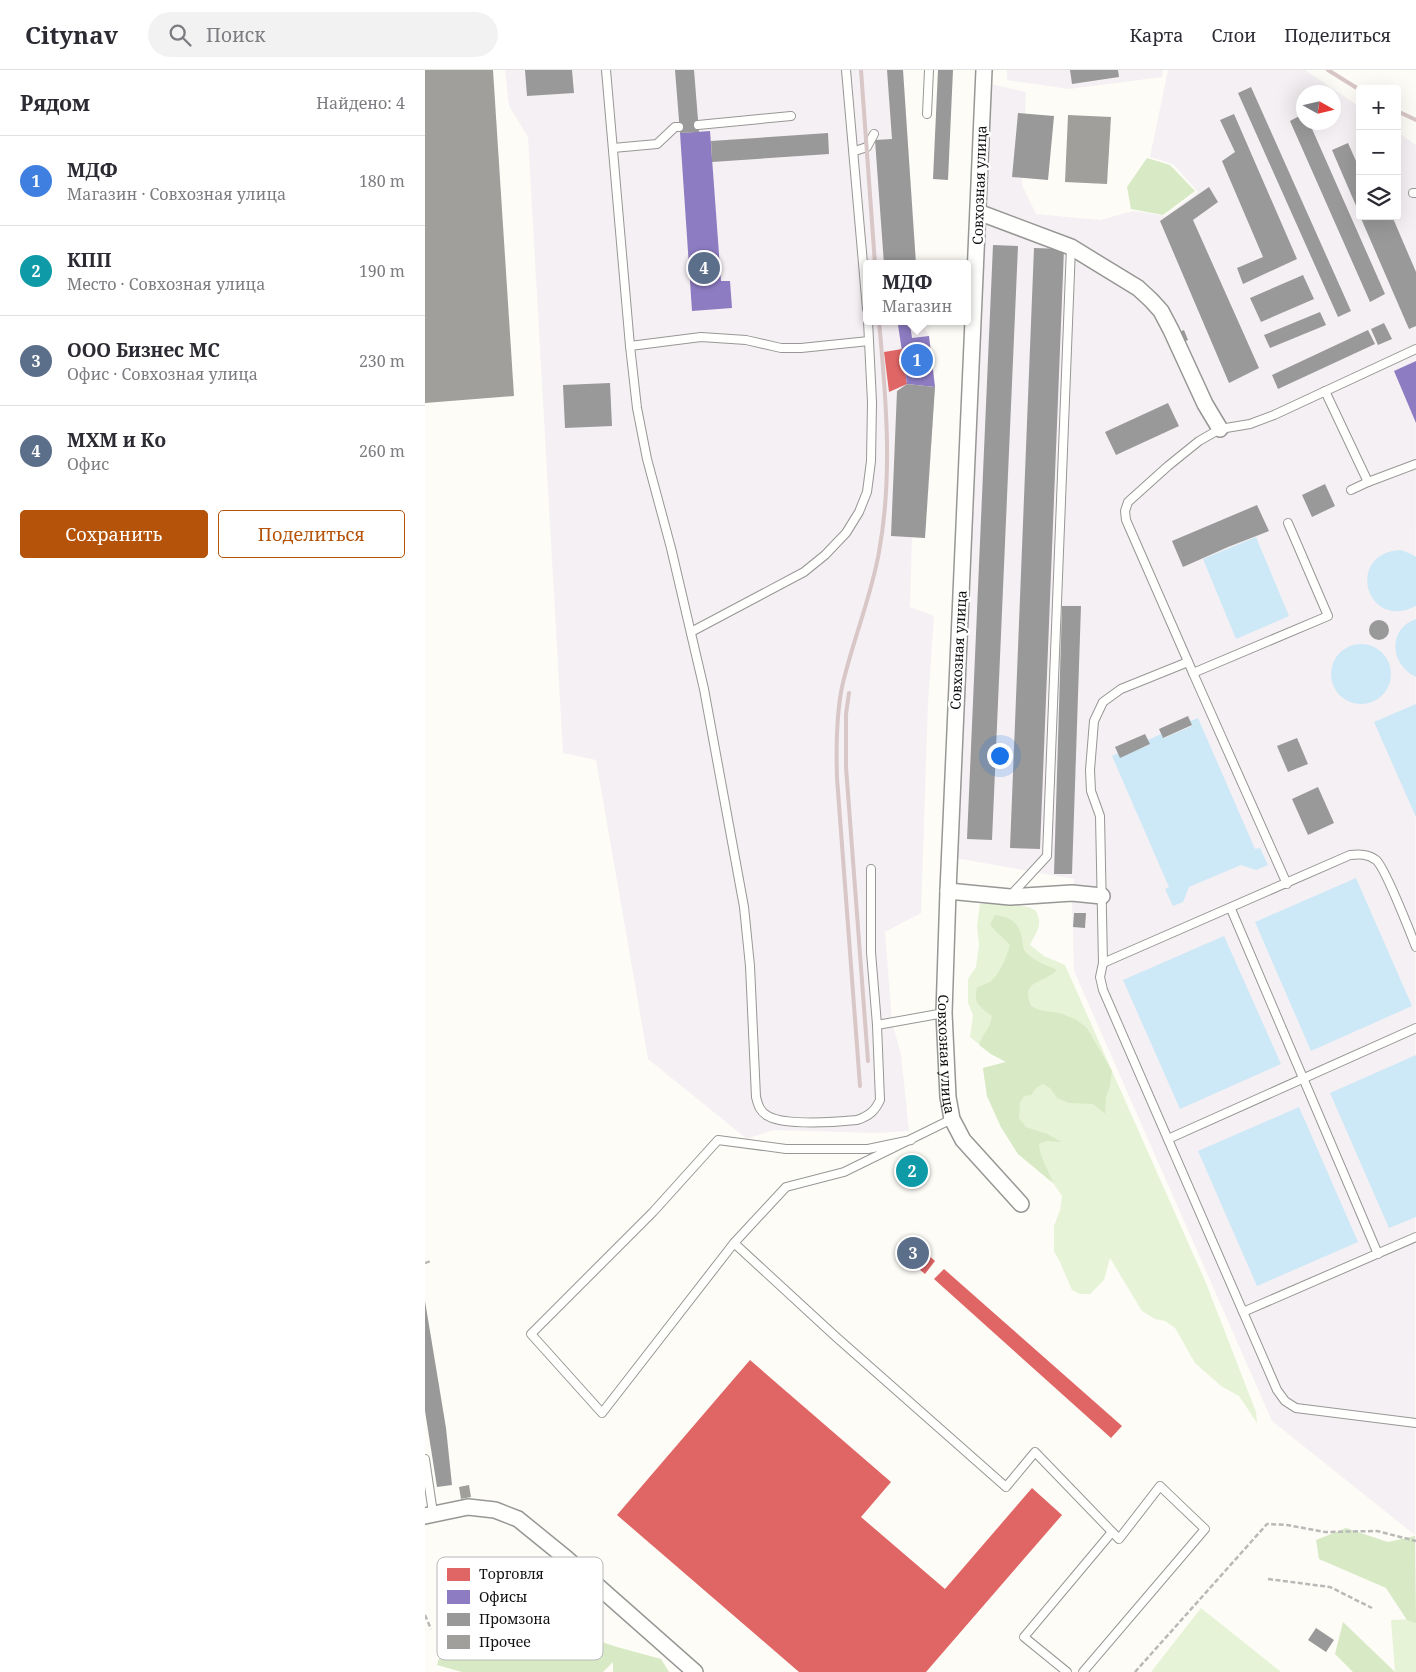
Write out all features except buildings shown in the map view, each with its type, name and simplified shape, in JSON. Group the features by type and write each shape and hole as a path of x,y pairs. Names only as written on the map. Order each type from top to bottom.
{"street":[{"name":"Совхозная улица","path":"984,70 944,1013 948,1097 952,1119 963,1140 1021,1204"},
{"path":"978,212 1071,247 1138,288 1161,311 1205,404 1220,429"},
{"path":"948,892 1009,897 1072,893 1102,896"},
{"path":"429,1514 468,1506 495,1510 518,1519 565,1557"},
{"path":"603,1591 695,1672"}],"lane":[{"path":"606,70 637,408 647,459 671,548 704,689 744,908 750,966 756,1097 759,1109 773,1118 793,1122 846,1121 866,1117 876,1110 880,1100 877,1025 871,952 871,869"},
{"path":"846,70 855,151 863,260"},
{"path":"927,114 929,70"},
{"path":"698,125 791,116"},
{"path":"613,148 657,144 675,127 679,127"},
{"path":"855,151 867,147 875,134"},
{"path":"1009,897 1047,856 1071,247"},
{"path":"691,632 804,572 825,555 846,533 859,512 867,492 871,460 872,402 868,325"},
{"path":"630,346 701,337 739,339 781,348 801,348 869,341"},
{"path":"1287,884 1130,529 1125,511 1128,502 1151,480 1183,453 1220,429 1250,424 1416,349"},
{"path":"1325,391 1368,482"},
{"path":"1351,490 1416,464"},
{"path":"1193,673 1328,616 1288,523"},
{"path":"1188,662 1121,689 1103,702 1095,721 1090,770 1091,791 1100,816 1103,963 1100,977 1103,990 1277,1390 1285,1401 1296,1408 1416,1423"},
{"path":"1103,963 1231,909 1350,855 1365,854 1377,860 1385,873 1416,947"},
{"path":"1231,909 1378,1254"},
{"path":"877,1025 944,1013"},
{"path":"1169,1139 1416,1028"},
{"path":"911,1140 868,1149 795,1149 717,1140 653,1212 531,1334 602,1413 734,1243 786,1187 845,1172 911,1140 952,1119"},
{"path":"1243,1312 1416,1238"},
{"path":"734,1243 835,1336 1006,1488 1035,1452 1119,1539 1160,1486 1205,1528 1083,1672"},
{"path":"425,1459 429,1514"},
{"path":"1067,1672 1024,1637 1112,1532"}],"path":[{"path":"425,1263 431,1261"},
{"path":"1135,1672 1267,1524 1287,1525 1325,1532 1377,1531 1416,1541"},
{"path":"1268,1579 1330,1587 1372,1608"},
{"path":"425,1614 431,1629"}],"shaded area":[{"path":"505,70 903,70 916,260 863,260 863,325 923,325 929,336 935,387 925,538 912,537 910,607 934,616 928,702 921,913 885,932 892,1022 901,1054 909,1131 877,1133 773,1130 747,1139 648,1059 596,760 563,753 528,137 509,106"},
{"path":"1007,70 1163,70 1162,77 1069,89 1007,80"},
{"path":"1168,70 1305,70 1327,85 1296,85 1296,130 1341,130 1341,94 1356,104 1356,220 1401,220 1401,135 1416,145 1415,1535 1272,1421 1074,971 1072,901 1074,879 955,858 991,84 1026,92 1022,185 1036,214 1100,220 1133,211 1165,216 1198,192 1173,164 1150,157"}],"green space":[{"path":"1147,158 1170,165 1195,191 1163,215 1131,209 1127,187"},
{"path":"996,903 1029,907 1036,911 1039,924 1030,945 1044,956 1065,965 1206,1283 1256,1412 1257,1423 1239,1396 1221,1386 1195,1363 1175,1328 1165,1321 1155,1319 1142,1311 1110,1258 1104,1280 1090,1294 1080,1294 1072,1290 1054,1252 1054,1226 1060,1210 1062,1196 1053,1183 1018,1154 1001,1127 987,1096 983,1068 1006,1062 991,1054 970,1037 973,1015 968,1003 968,979 976,967 979,945 977,926 980,904"},
{"path":"995,915 1005,917 1016,924 1021,932 1024,950 1027,954 1057,970 1035,984 1028,991 1031,1006 1039,1010 1060,1013 1077,1020 1087,1028 1112,1071 1106,1097 1105,1114 1093,1104 1069,1103 1057,1098 1050,1088 1043,1084 1037,1087 1031,1095 1024,1096 1020,1103 1019,1118 1026,1127 1047,1134 1062,1142 1047,1141 1039,1144 1042,1158 1053,1183 1018,1154 1001,1127 987,1096 983,1068 1006,1062 979,1045 992,1016 977,1002 977,988 990,982 995,977 1005,960 1010,945 990,924"},
{"path":"1346,1528 1388,1542 1415,1536 1416,1623 1407,1620 1386,1588 1319,1559 1316,1540"},
{"path":"1201,1608 1281,1672 1151,1672"},
{"path":"1416,1619 1416,1672 1395,1672 1391,1620"},
{"path":"1343,1622 1395,1672 1353,1672 1335,1654"},
{"path":"603,1642 661,1659 669,1672 613,1672 613,1662 603,1672 462,1672 437,1665 439,1660 603,1660"}],"water":[{"path":"1256,537 1289,616 1236,639 1203,559"},
{"path":"1401,550 1416,557 1416,606 1399,611 1385,609 1374,600 1368,589 1368,576 1372,564 1383,554"},
{"path":"1416,619 1416,677 1401,664 1395,647 1400,631"},
{"path":"1355,644 1367,644 1383,652 1389,662 1391,674 1389,686 1383,696 1367,704 1355,704 1339,696 1331,680 1331,668 1339,652"},
{"path":"1416,704 1416,817 1374,722"},
{"path":"1198,718 1255,849 1260,848 1268,865 1256,870 1241,865 1189,887 1183,902 1173,906 1165,889 1169,887 1112,756 1118,753 1120,757 1149,745 1148,740 1161,734 1164,738 1192,726 1190,721"},
{"path":"1356,878 1412,1006 1311,1051 1255,922"},
{"path":"1224,936 1281,1064 1180,1109 1123,980"},
{"path":"1416,1055 1416,1217 1389,1228 1330,1093"},
{"path":"1299,1107 1358,1242 1257,1286 1198,1151"}],"railway":[{"path":"861,70 875,260"},
{"path":"1328,70 1356,88"},
{"path":"1401,113 1416,120"},
{"path":"860,1086 837,778 837,743 842,687 876,569 886,495 887,437 879,325"},
{"path":"849,693 846,714 846,767 868,1061"}],"place":[{"name":"МХМ и Ко","path":"704,268"},
{"name":"МДФ","path":"917,360"},
{"name":"КПП","path":"912,1171"},
{"name":"ООО Бизнес МС","path":"913,1253"}]}
